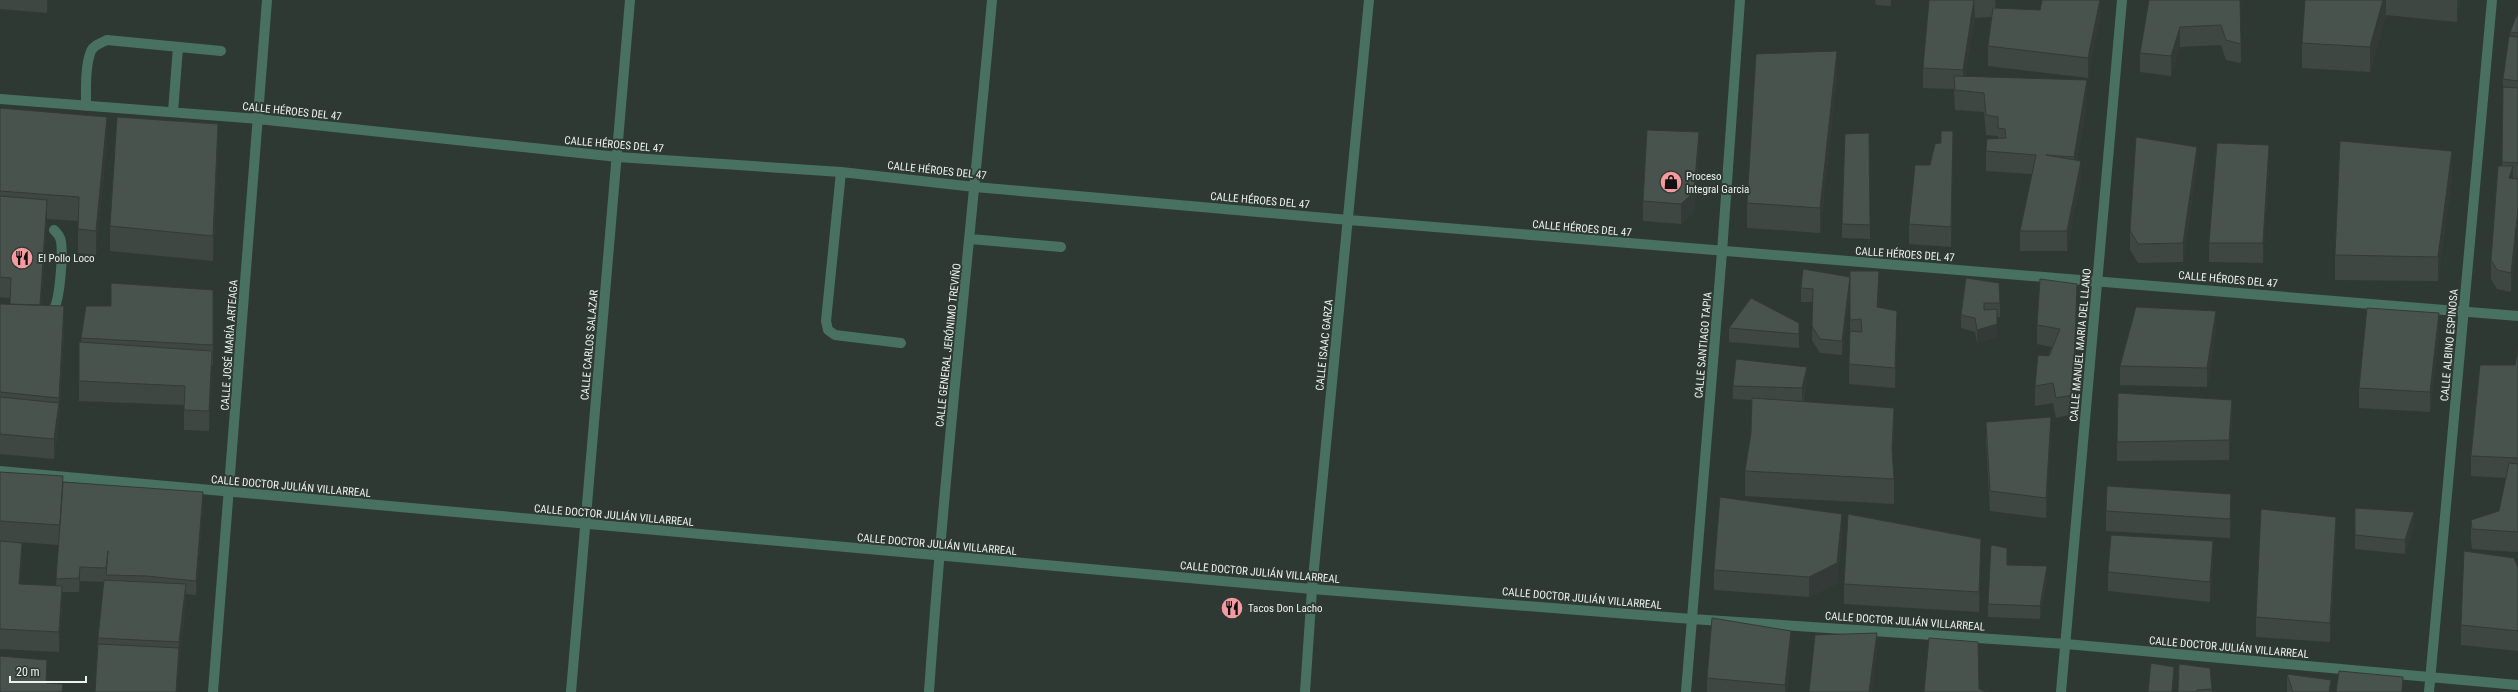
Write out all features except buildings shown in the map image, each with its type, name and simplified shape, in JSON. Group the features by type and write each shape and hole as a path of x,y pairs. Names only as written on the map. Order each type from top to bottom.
{"street":[{"name":"CALLE JOSÉ MARÍA ARTEAGA","path":"213,692 268,0"},
{"name":"CALLE CARLOS SALAZAR","path":"571,692 618,157 630,0"},
{"name":"CALLE GENERAL JERÓNIMO TREVIÑO","path":"929,692 938,556 971,239 992,0"},
{"name":"CALLE ISAAC GARZA","path":"1305,692 1312,589 1349,220 1369,0"},
{"name":"CALLE SANTIAGO TAPIA","path":"1686,692 1722,252 1740,0"},
{"name":"CALLE MANUEL MARIA DEL LLANO","path":"2061,692 2122,0"},
{"name":"CALLE ALBINO ESPINOSA","path":"2429,692 2492,0"},
{"path":"86,106 89,61 92,50 97,44 107,40 221,51"},
{"path":"173,112 178,47"},
{"name":"CALLE HÉROES DEL 47","path":"0,99 258,119 618,157 841,172 975,186 1349,220 1722,252 2098,281 2518,316"},
{"path":"841,172 826,321 828,330 835,335 902,343"},
{"path":"41,313 49,312 57,305 61,247 60,238 54,230"},
{"path":"971,239 1061,247"},
{"name":"CALLE DOCTOR JULIÁN VILLARREAL","path":"0,471 230,493 1312,589 1692,619 2066,644 2518,685"}],"place":[{"name":"Proceso Integral Garcia","path":"1671,182"},
{"name":"El Pollo Loco","path":"22,258"},
{"name":"Tacos Don Lacho","path":"1232,608"}]}
